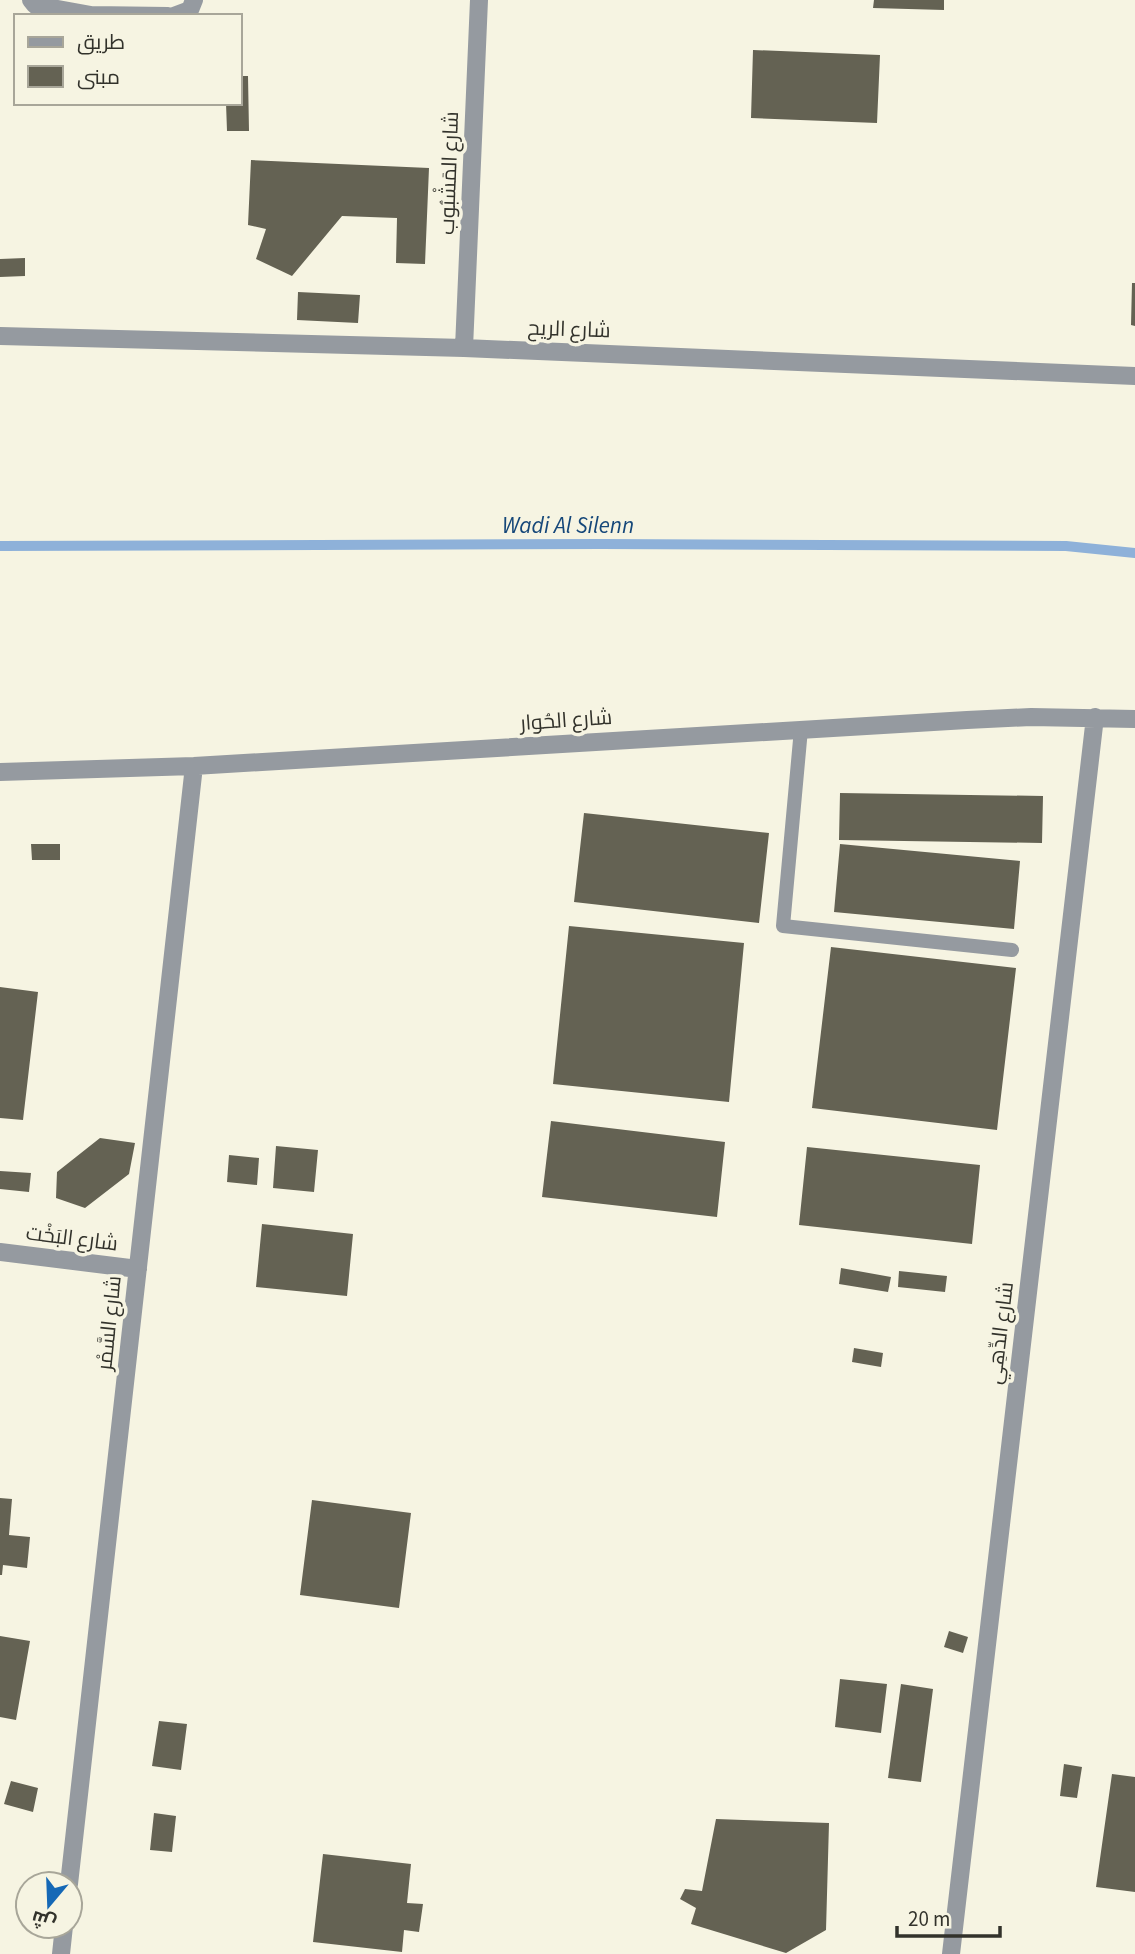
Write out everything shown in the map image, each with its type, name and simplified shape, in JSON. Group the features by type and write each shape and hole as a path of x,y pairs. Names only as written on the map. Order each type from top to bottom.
{"street":[{"path":"31,0 35,5 85,14"},
{"path":"179,14 190,10 194,0"},
{"name":"شارع المَشْبُوب","path":"464,348 479,0"},
{"name":"شارع الريح","path":"0,337 464,348 1135,376"},
{"name":"شارع الحُوار","path":"0,772 194,766 1031,717 1135,719"},
{"name":"شارع الدِّهِي","path":"951,1954 1095,717"},
{"name":"شارع السَّمْر","path":"71,1870 194,766"},
{"name":"شارع البَخْت","path":"0,1252 138,1269"}],"lane":[{"path":"801,729 783,926 1012,950"}],"building":[{"path":"874,0 944,0 944,10 873,8"},
{"path":"753,50 880,55 877,123 751,118"},
{"path":"242,76 248,76 249,131 227,131 226,105 242,105"},
{"path":"251,160 429,168 425,264 396,263 397,218 342,216 292,276 256,259 266,229 248,225"},
{"path":"25,258 25,276 0,277 0,259"},
{"path":"1132,283 1135,283 1135,326 1131,325"},
{"path":"298,292 360,295 358,323 297,320"},
{"path":"840,793 1043,796 1042,843 839,840"},
{"path":"584,813 769,833 759,923 574,902"},
{"path":"31,844 60,844 60,860 32,860"},
{"path":"840,844 1020,861 1014,929 834,912"},
{"path":"569,926 744,943 729,1102 553,1084"},
{"path":"831,947 1016,968 997,1130 812,1108"},
{"path":"0,987 38,992 23,1120 0,1118"},
{"path":"551,1121 725,1142 717,1217 542,1197"},
{"path":"100,1138 135,1143 129,1174 85,1208 56,1198 57,1172"},
{"path":"276,1146 318,1150 314,1192 273,1188"},
{"path":"807,1147 980,1165 972,1244 799,1225"},
{"path":"229,1155 259,1158 257,1185 227,1182"},
{"path":"0,1171 31,1173 29,1192 0,1189"},
{"path":"262,1224 353,1234 347,1296 256,1287"},
{"path":"841,1268 891,1277 888,1292 839,1284"},
{"path":"899,1271 947,1276 945,1292 898,1287"},
{"path":"854,1348 883,1353 881,1367 852,1362"},
{"path":"0,1498 12,1499 9,1535 30,1537 27,1568 3,1565 2,1575 0,1575"},
{"path":"312,1500 411,1513 399,1608 300,1595"},
{"path":"949,1631 968,1637 963,1653 944,1647"},
{"path":"0,1636 30,1641 16,1720 0,1717"},
{"path":"840,1679 887,1684 881,1733 835,1727"},
{"path":"901,1684 933,1689 921,1782 888,1778"},
{"path":"159,1721 187,1724 181,1770 152,1766"},
{"path":"1064,1764 1082,1767 1077,1798 1060,1796"},
{"path":"1112,1774 1135,1777 1135,1892 1096,1887"},
{"path":"11,1781 38,1788 33,1812 4,1804"},
{"path":"154,1813 176,1816 172,1852 150,1850"},
{"path":"716,1819 829,1823 826,1930 786,1953 691,1924 696,1908 680,1899 685,1889 702,1891"},
{"path":"323,1854 411,1864 407,1903 423,1904 419,1932 404,1930 402,1952 313,1942"}],"waterway":[{"name":"Wadi Al Silenn","path":"0,546 1066,546 1135,553"}]}
